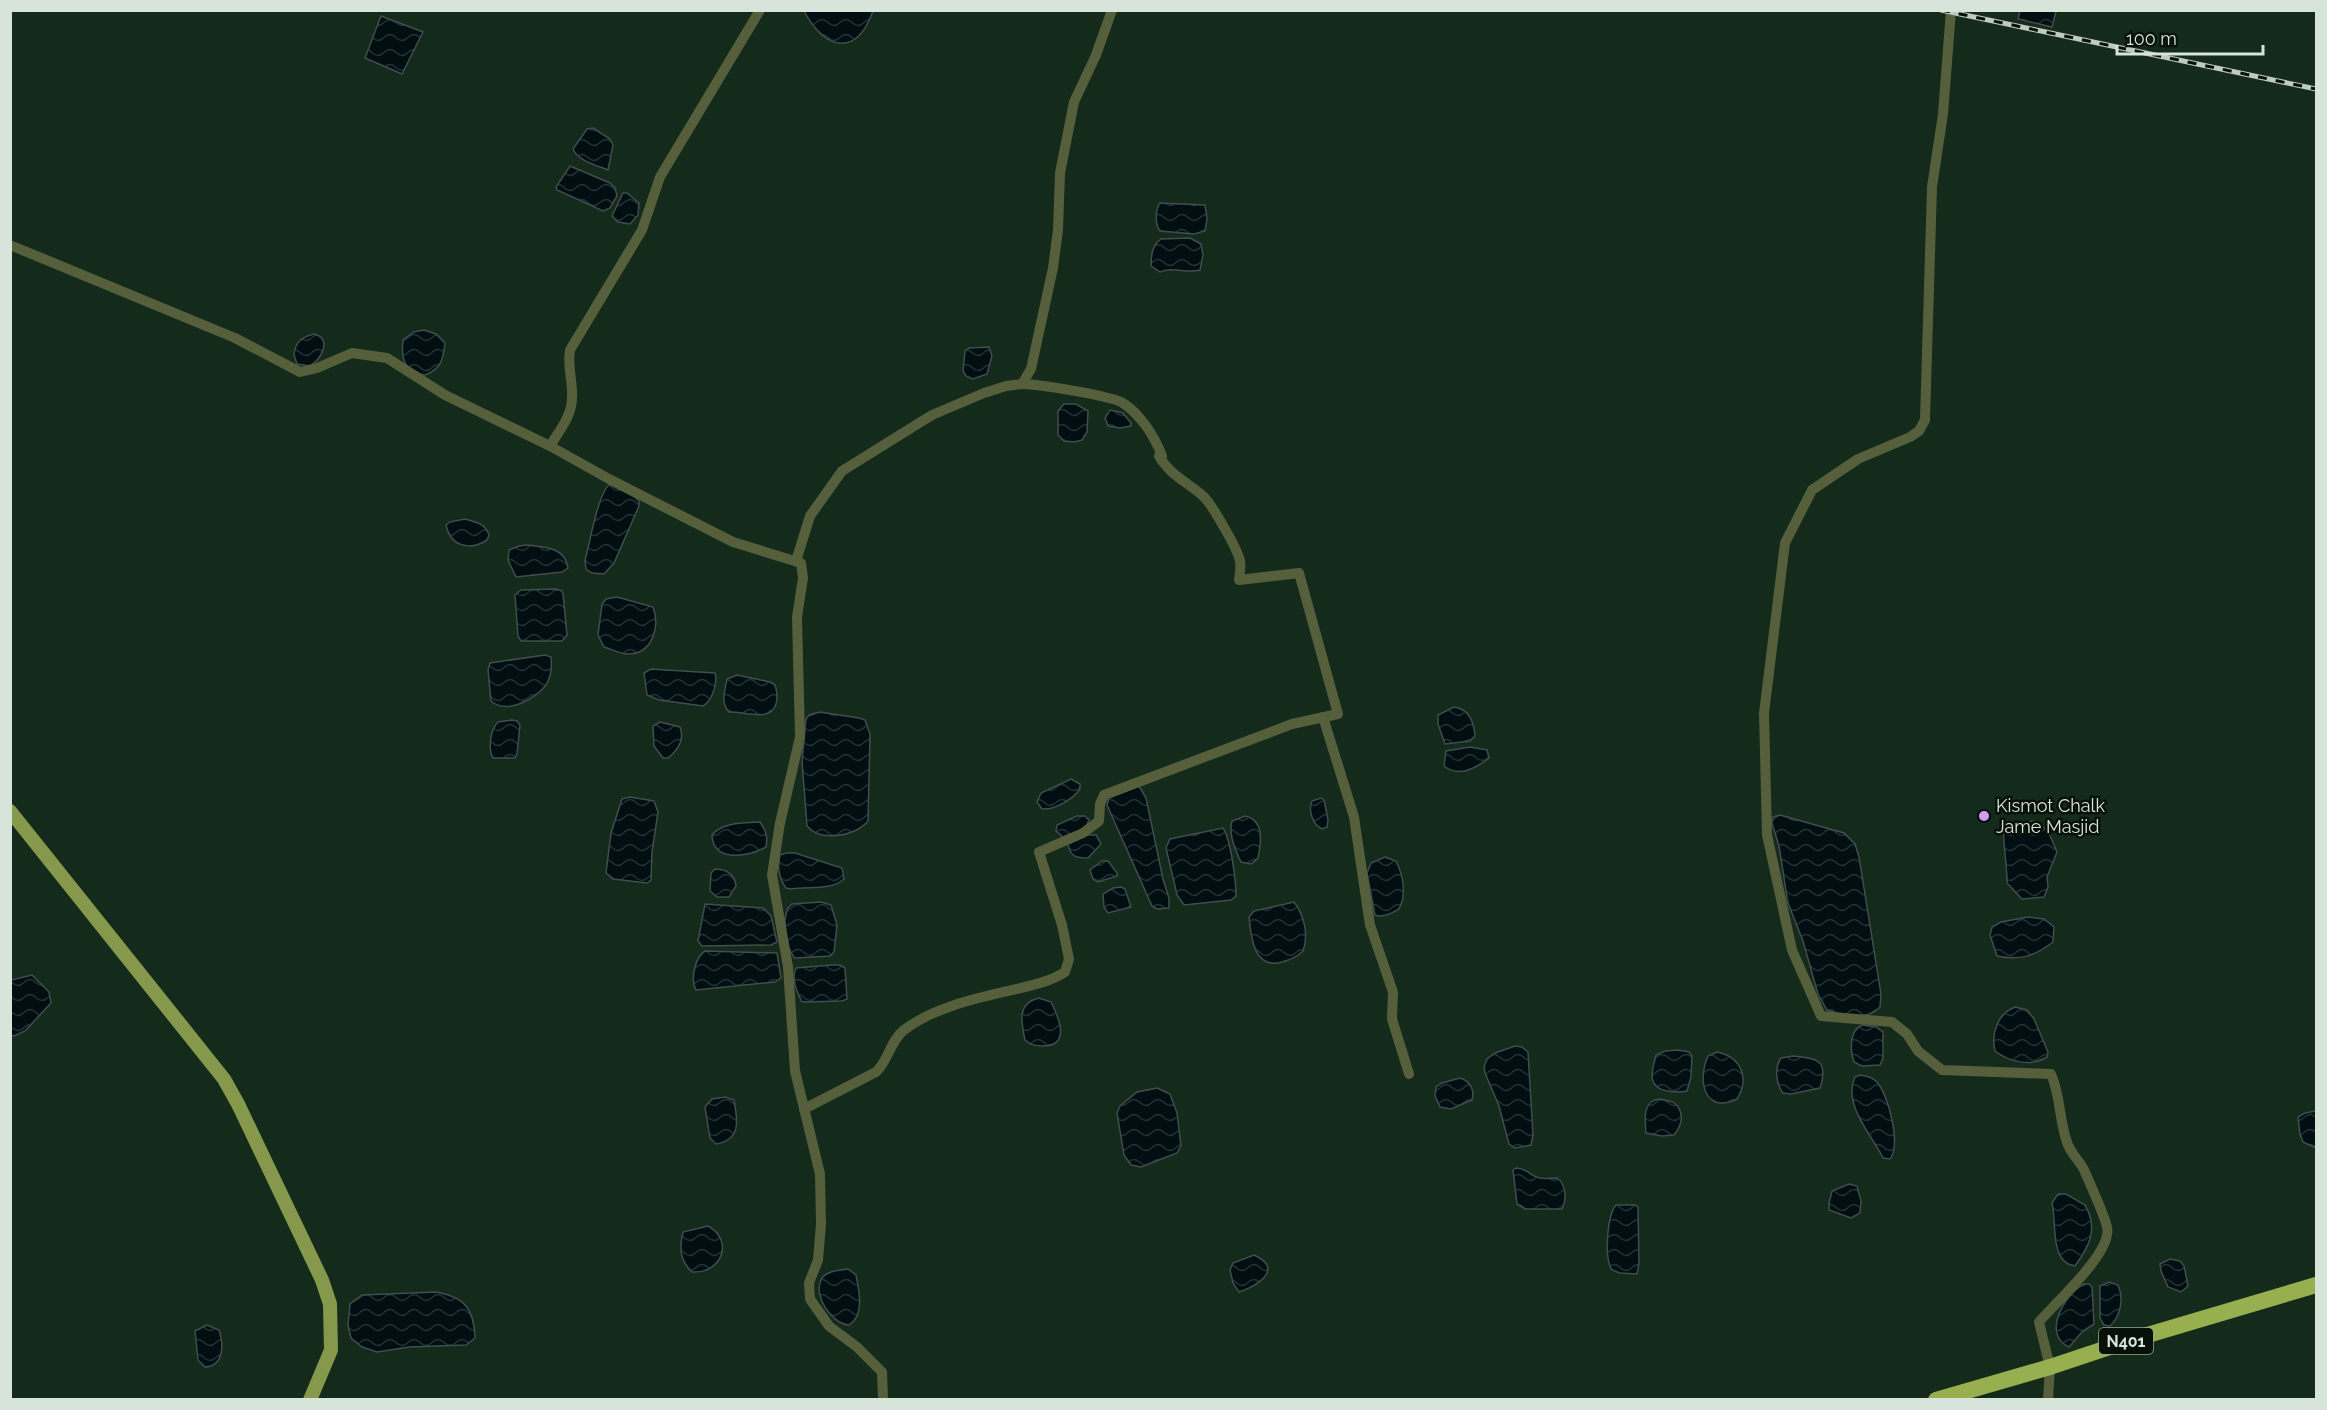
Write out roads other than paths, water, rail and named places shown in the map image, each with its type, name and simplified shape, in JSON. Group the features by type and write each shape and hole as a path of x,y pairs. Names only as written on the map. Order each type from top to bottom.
{"highway":[{"name":"N401","path":"1936,1400 2316,1285"}],"main road":[{"path":"10,812 224,1079 238,1104 322,1280 330,1304 331,1350 310,1400"}],"street":[{"path":"550,446 570,414 572,399 567,363 570,350 642,230 660,177 760,10"},
{"path":"1022,384 1031,369 1053,268 1058,230 1060,172 1074,102 1096,55 1112,10"},
{"path":"1951,10 1943,114 1932,187 1925,420 1919,431 1910,437 1858,459 1812,490 1785,543 1764,713 1767,835 1792,950 1821,1016 1892,1022 1907,1034 1918,1051 1942,1070 2051,1074 2055,1083 2068,1146 2084,1169 2108,1229 2106,1240 2098,1255 2077,1282 2039,1322 2050,1367 2048,1400"},
{"path":"10,245 235,338 300,372 317,368 352,353 387,358 445,395 550,446 609,479 733,542 801,563 803,578 796,617 800,737 780,823 772,875 788,967 795,1071 820,1174 821,1224 818,1260 809,1283 810,1299 829,1326 857,1347 882,1372 883,1400"},
{"path":"796,561 810,516 842,471 932,415 984,393 1022,384 1037,384 1122,402 1146,426 1158,444 1162,456 1159,456 1166,468 1205,498 1212,507 1240,559 1239,580 1299,573 1338,714 1292,724 1104,795 1100,804 1098,822 1083,833 1039,852 1062,925 1069,959 1065,972 1052,980 981,997 927,1017 903,1031 888,1052 885,1064 876,1072 804,1108"},
{"path":"1323,717 1354,817 1370,925 1393,992 1392,1019 1409,1074"}],"water":[{"path":"804,11 873,11 858,36 849,42 840,43 831,41 821,34"},
{"path":"2020,11 2056,11 2052,27 2018,19"},
{"path":"381,16 423,32 402,74 365,58"},
{"path":"593,128 610,139 613,145 608,170 583,160 573,149 587,129"},
{"path":"570,166 610,183 615,188 617,196 610,208 603,211 557,190 556,187"},
{"path":"623,193 627,193 639,203 638,215 630,224 618,222 612,216"},
{"path":"1160,203 1205,205 1207,219 1205,231 1194,234 1160,231 1156,217"},
{"path":"1190,238 1201,244 1203,255 1200,270 1160,272 1151,266 1152,255 1158,241"},
{"path":"424,330 436,334 445,343 438,367 425,375 412,371 408,367 402,352 403,340 414,332"},
{"path":"314,334 323,340 321,354 310,366 297,364 294,355 298,343"},
{"path":"989,347 992,356 987,374 973,379 966,376 963,371 965,351 969,348"},
{"path":"1064,404 1076,404 1088,411 1087,432 1082,440 1064,441 1058,435 1058,411"},
{"path":"1110,410 1123,413 1131,426 1120,428 1108,426 1105,418"},
{"path":"610,484 635,497 639,501 639,506 614,563 604,574 592,573 586,569 585,560 598,507"},
{"path":"465,519 485,528 489,535 487,540 468,546 452,538 446,525"},
{"path":"527,545 553,549 563,556 568,568 562,572 516,577 508,560 509,550"},
{"path":"556,589 562,591 563,594 567,635 562,641 521,641 518,636 515,595 521,590"},
{"path":"617,597 653,607 655,630 649,644 637,653 625,654 604,647 598,635 602,604 606,599"},
{"path":"545,655 551,657 551,668 548,682 541,690 528,700 513,706 498,705 491,701 488,670 490,663"},
{"path":"651,669 715,673 714,691 703,706 659,700 647,695 644,673"},
{"path":"737,675 775,685 777,699 773,710 762,715 729,712 724,700 724,692 727,679"},
{"path":"1454,707 1463,710 1470,717 1475,736 1470,741 1445,744 1438,724 1438,715"},
{"path":"820,712 865,720 870,734 868,821 855,831 837,836 820,834 807,826 802,761 806,719 809,715"},
{"path":"517,721 520,725 515,758 493,758 490,745 495,725 498,722"},
{"path":"660,722 680,727 682,736 675,752 668,758 663,758 654,746 653,726"},
{"path":"1470,747 1487,750 1489,758 1467,770 1450,770 1444,766 1446,751"},
{"path":"1071,779 1080,784 1077,793 1058,806 1042,809 1037,802 1041,793"},
{"path":"1139,786 1146,798 1169,898 1169,908 1157,909 1152,906 1107,805 1109,798"},
{"path":"630,797 654,801 658,812 652,852 651,880 647,883 613,879 606,873 611,833 622,799"},
{"path":"1321,798 1324,800 1328,820 1327,827 1322,829 1313,820 1310,808 1312,801"},
{"path":"1780,815 1844,833 1855,844 1881,994 1880,1007 1875,1011 1862,1016 1833,1012 1827,1010 1818,994 1803,941 1788,903 1779,846 1772,823 1773,817"},
{"path":"1077,816 1085,816 1089,820 1085,829 1063,837 1056,831 1057,825"},
{"path":"1245,816 1256,822 1260,833 1258,858 1251,864 1241,862 1232,837 1232,821"},
{"path":"2035,821 2048,831 2057,852 2047,877 2048,887 2044,897 2022,899 2007,883 2004,831 2014,825"},
{"path":"760,822 767,840 766,847 759,851 742,855 725,854 714,844 712,835 722,828 734,824"},
{"path":"1223,828 1231,851 1236,896 1231,900 1184,905 1177,895 1166,848 1170,839"},
{"path":"1086,835 1096,835 1101,844 1088,858 1075,856 1070,852 1068,844"},
{"path":"795,853 842,868 844,879 826,887 786,888 780,876 779,864 780,855"},
{"path":"1385,857 1396,861 1402,878 1403,897 1399,909 1388,915 1378,916 1375,915 1367,873 1371,863"},
{"path":"1102,861 1108,861 1117,876 1098,882 1093,879 1090,870"},
{"path":"715,869 727,871 734,879 736,886 729,897 717,897 710,891 711,873"},
{"path":"1113,888 1125,889 1131,907 1108,913 1104,907 1103,894"},
{"path":"821,902 831,905 837,925 834,952 830,956 795,958 788,947 785,934 788,908 792,904"},
{"path":"1294,902 1304,925 1306,938 1303,951 1296,957 1285,961 1273,963 1265,961 1260,957 1253,943 1249,917 1254,911"},
{"path":"705,904 763,908 771,916 777,942 771,945 702,946 698,941"},
{"path":"2028,917 2044,919 2054,927 2053,942 2027,956 2013,958 1997,956 1990,935 1992,927 2001,922"},
{"path":"705,951 777,953 781,978 775,982 696,990 693,981 694,969 701,954"},
{"path":"840,965 845,968 847,999 802,1002 794,981 796,968"},
{"path":"32,975 49,992 51,1003 25,1031 14,1036 11,1035 11,980"},
{"path":"1039,998 1051,1002 1059,1023 1060,1036 1052,1045 1035,1045 1025,1040 1022,1014 1027,1004"},
{"path":"2015,1007 2027,1010 2034,1019 2048,1052 2047,1057 2034,1062 2020,1062 1995,1051 1994,1038 1997,1025 2004,1014"},
{"path":"1862,1025 1876,1027 1883,1032 1883,1058 1880,1065 1862,1066 1854,1062 1851,1047 1853,1036"},
{"path":"1515,1046 1522,1047 1528,1052 1533,1135 1531,1145 1515,1148 1509,1144 1499,1106 1484,1067 1487,1059 1495,1053"},
{"path":"1665,1051 1689,1052 1692,1056 1691,1077 1687,1091 1674,1092 1660,1089 1652,1078 1656,1055"},
{"path":"1717,1052 1732,1058 1743,1076 1743,1084 1737,1099 1726,1103 1710,1099 1704,1084 1703,1075 1708,1056"},
{"path":"1793,1056 1819,1062 1823,1071 1820,1088 1791,1094 1783,1093 1777,1081 1777,1066 1781,1058"},
{"path":"1860,1075 1875,1080 1886,1098 1894,1132 1893,1152 1890,1159 1883,1158 1855,1108 1852,1087 1855,1077"},
{"path":"1460,1078 1471,1086 1472,1100 1451,1109 1440,1107 1435,1096 1436,1087"},
{"path":"1157,1088 1170,1094 1177,1113 1181,1146 1177,1153 1141,1167 1131,1165 1124,1155 1117,1113 1120,1106 1137,1092"},
{"path":"725,1097 734,1100 736,1128 730,1138 716,1144 710,1138 705,1107 712,1099"},
{"path":"1654,1100 1673,1102 1681,1113 1681,1122 1674,1135 1662,1136 1646,1133 1647,1107"},
{"path":"2316,1111 2316,1148 2303,1142 2298,1117"},
{"path":"1516,1168 1540,1178 1557,1178 1565,1192 1562,1209 1525,1209 1517,1204 1513,1170"},
{"path":"1849,1184 1857,1186 1861,1201 1860,1213 1851,1218 1829,1210 1832,1191"},
{"path":"2058,1194 2066,1194 2085,1205 2089,1213 2092,1229 2090,1237 2075,1266 2061,1258 2058,1250 2052,1203"},
{"path":"1616,1205 1638,1207 1639,1263 1637,1274 1620,1273 1612,1270 1610,1264 1607,1247 1609,1227"},
{"path":"708,1226 721,1240 721,1255 711,1268 692,1272 682,1254 683,1232"},
{"path":"1254,1255 1263,1260 1268,1271 1260,1281 1239,1292 1233,1283 1230,1270 1233,1263"},
{"path":"2170,1259 2180,1261 2184,1266 2188,1286 2181,1292 2168,1287 2161,1271 2160,1264"},
{"path":"848,1269 856,1275 860,1302 857,1316 849,1325 836,1320 831,1315 822,1301 819,1286 826,1275"},
{"path":"2109,1282 2118,1285 2121,1301 2117,1317 2110,1326 2104,1325 2100,1318 2100,1286"},
{"path":"2084,1284 2092,1287 2094,1324 2082,1332 2069,1347 2061,1341 2056,1324 2070,1296"},
{"path":"436,1292 461,1301 470,1312 475,1338 466,1345 409,1347 377,1352 362,1347 351,1338 348,1325 350,1304 362,1295"},
{"path":"207,1325 219,1330 222,1348 216,1363 205,1367 198,1360 195,1331"}],"railway":[{"path":"1941,10 2316,89"}],"place":[{"name":"Kismot Chalk Jame Masjid","path":"1984,816"}]}
